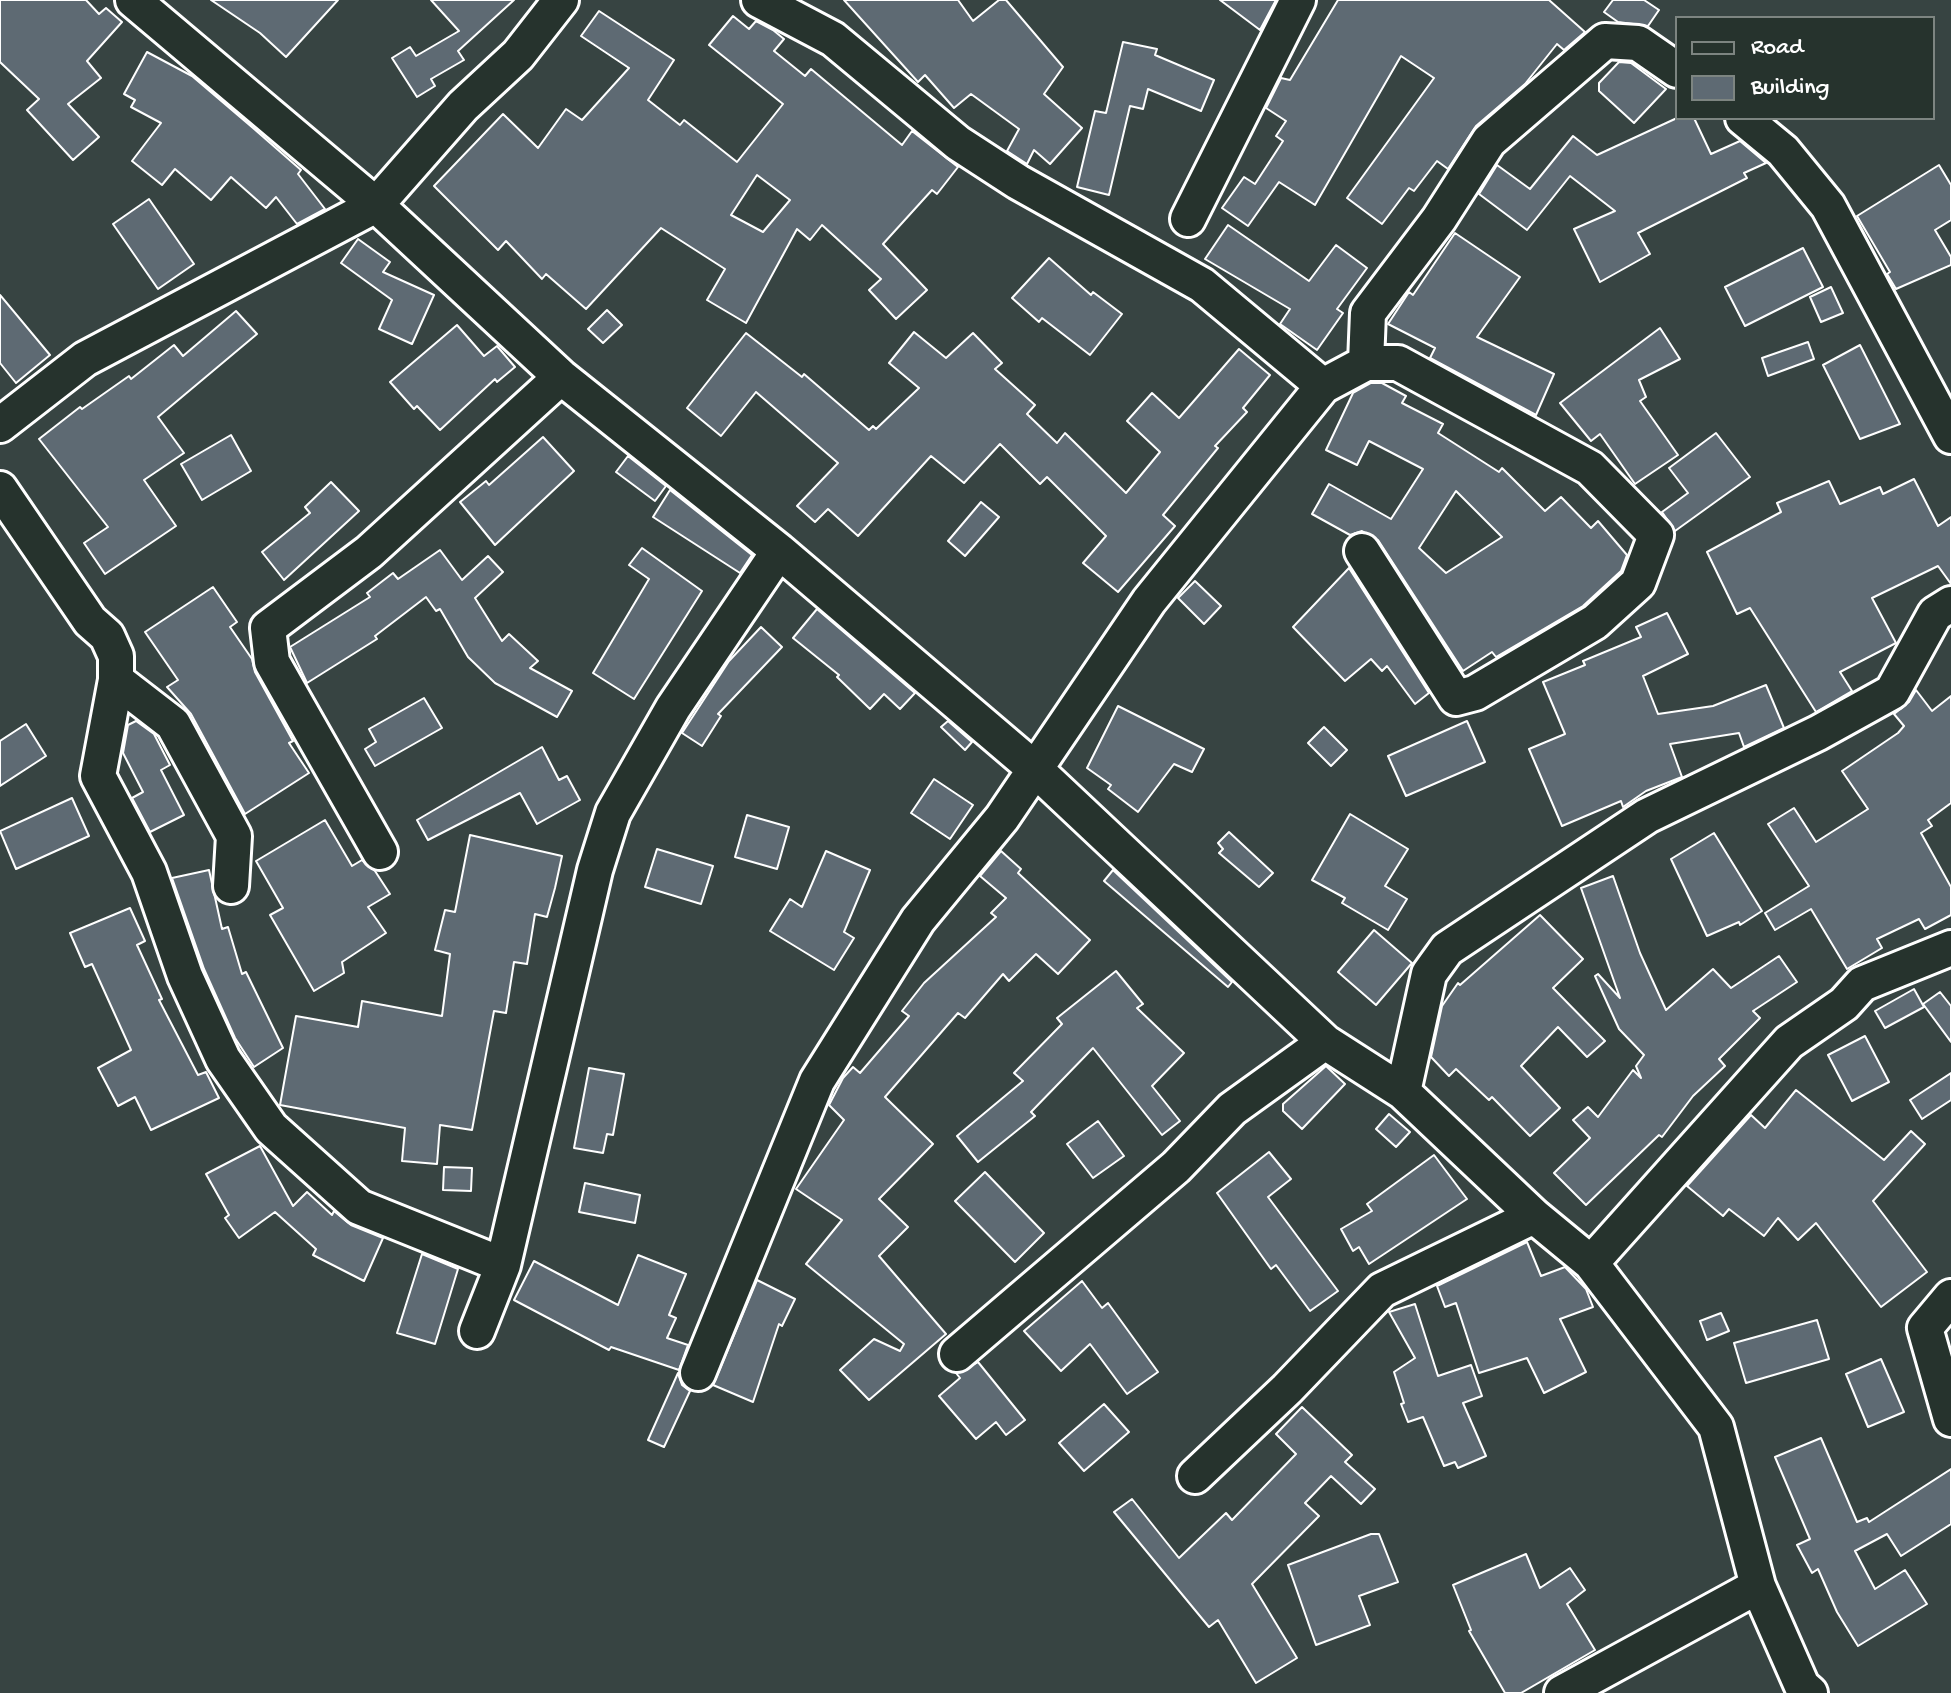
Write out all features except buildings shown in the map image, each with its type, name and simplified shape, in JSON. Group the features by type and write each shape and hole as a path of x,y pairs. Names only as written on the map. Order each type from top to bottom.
{"street":[{"path":"133,0 376,205 561,377 779,551 1036,770 1325,1042 1403,1092 1534,1216 1591,1263 1716,1427 1758,1586 1802,1686 1810,1693"},
{"path":"0,425 85,359 376,205 463,106 518,55 561,0"},
{"path":"759,0 833,39 958,143 1018,182 1098,223 1202,285 1323,386"},
{"path":"1188,219 1298,0"},
{"path":"1366,363 1368,313 1439,219 1489,141 1605,41 1638,43 1675,69"},
{"path":"1745,120 1783,151 1828,206 1951,436"},
{"path":"698,1373 817,1081 918,920 1002,818 1149,601 1323,386 1366,363 1398,363 1590,468 1656,535 1638,583 1595,622 1475,693 1456,698 1362,551"},
{"path":"380,852 272,662 268,628 369,552 561,377"},
{"path":"0,489 90,621 107,636 116,656 116,680 98,776 149,872 185,976 223,1059 271,1128 359,1207 503,1265"},
{"path":"477,1331 503,1265 595,870 613,813 673,708 779,551"},
{"path":"1403,1092 1429,974 1447,949 1647,816 1818,733 1892,692 1935,614 1951,604"},
{"path":"116,680 173,724 234,836 231,886"},
{"path":"1591,1263 1789,1042 1844,1004 1862,984 1951,948"},
{"path":"957,1354 1176,1167 1232,1109 1325,1042"},
{"path":"1195,1476 1287,1389 1382,1290 1534,1216"},
{"path":"1951,1297 1925,1328 1951,1419"},
{"path":"1562,1693 1758,1586"}]}
